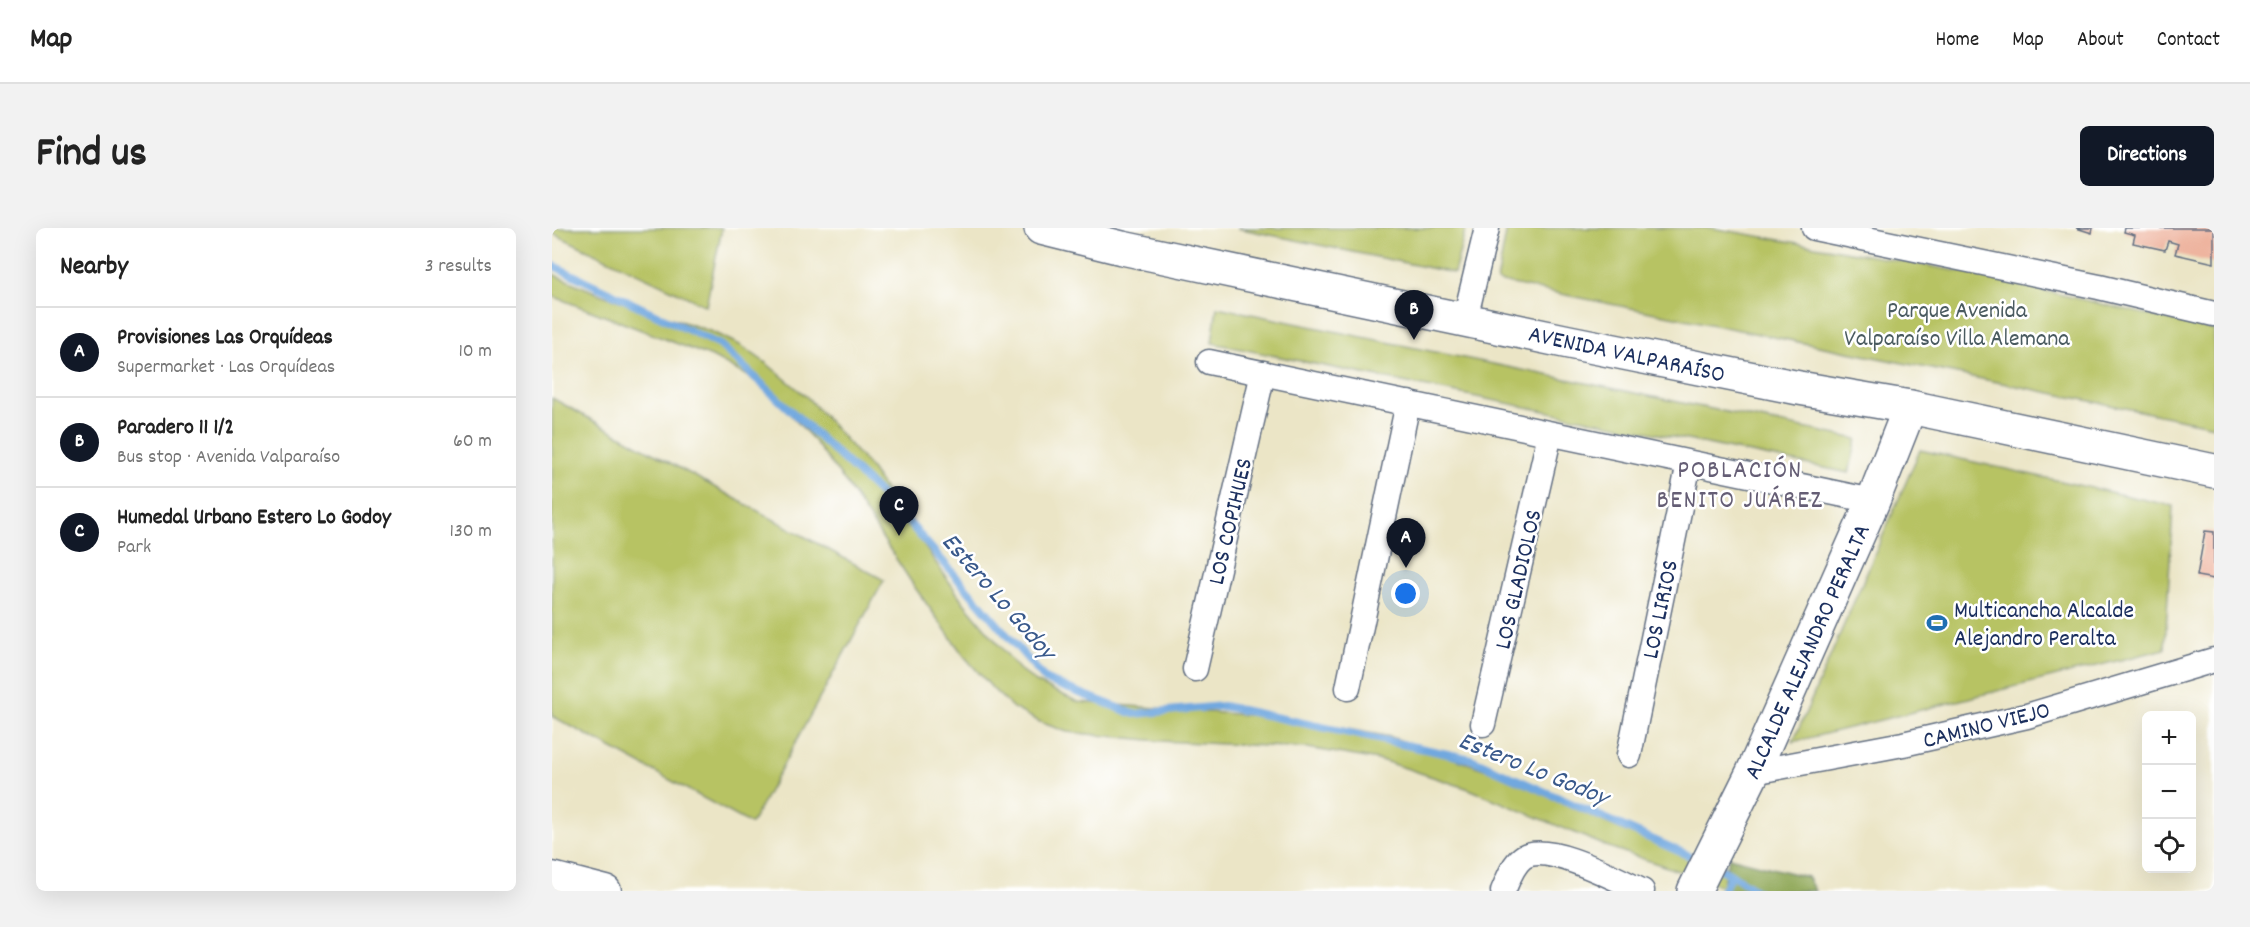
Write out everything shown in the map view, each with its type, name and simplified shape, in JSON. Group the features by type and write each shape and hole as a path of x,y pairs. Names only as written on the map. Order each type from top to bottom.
{"main road":[{"name":"AVENIDA VALPARAÍSO","path":"1041,228 1126,238 1465,319 1799,388 1910,407 2214,471"},
{"name":"ALCALDE ALEJANDRO PERALTA","path":"1694,890 1753,772 1873,501 1910,407"}],"street":[{"path":"1465,319 1487,228"},
{"path":"1819,228 2099,286 2214,314"},
{"path":"1209,362 1873,501"},
{"name":"LOS COPIHUES","path":"1195,669 1263,373"},
{"path":"1347,688 1408,403"},
{"name":"LOS GLADIOLOS","path":"1484,724 1550,434"},
{"name":"LOS LIRIOS","path":"1629,755 1689,463"},
{"name":"CAMINO VIEJO","path":"1753,772 1903,744 2027,716 2214,660"},
{"path":"1503,891 1515,866 1524,856 1543,853 1573,860 1642,891"},
{"path":"552,877 606,891"}],"green space":[{"path":"552,228 722,228 706,306 552,233"},
{"path":"1237,228 1466,228 1454,273"},
{"name":"Parque Avenida Valparaíso Villa Alemana","path":"1507,228 1712,228 1963,272 2214,330 2214,426 1497,281"},
{"path":"552,274 602,295 710,331 740,345 807,397 868,465 964,603 1019,669 1036,682 1078,702 1286,718 1391,737 1493,772 1627,832 1756,877 1736,891 1606,846 1469,789 1384,761 1308,748 1159,741 1067,732 1040,722 1013,708 964,656 916,589 846,483 811,437 772,395 749,377 712,357 552,296"},
{"path":"1217,307 1857,439 1849,473 1212,343"},
{"path":"552,398 884,580 751,824 552,716"},
{"path":"1920,450 2173,506 2165,649 1793,742"},
{"path":"1729,857 1807,877 1815,891 1721,891"}],"building":[{"path":"2076,228 2093,228 2092,233"},
{"path":"2125,228 2214,228 2214,263 2175,254 2178,244 2168,241 2165,250 2133,243 2135,235 2124,232"},
{"path":"2205,531 2214,532 2214,579 2197,576"}],"waterway":[{"name":"Estero Lo Godoy","path":"552,265 720,345 898,510 1046,680 1134,714 1223,706 1471,759 1701,861"},
{"name":"Estero Lo Godoy","path":"1713,866 1731,874 1757,891"},
{"path":"1723,891 1731,874"}],"place":[{"name":"Paradero 11 1/2","path":"1414,340"},
{"name":"Humedal Urbano Estero Lo Godoy","path":"899,536"},
{"name":"Provisiones Las Orquídeas","path":"1406,568"},
{"name":"Multicancha Alcalde Alejandro Peralta","path":"1937,623"}],"district":[{"name":"POBLACIÓN BENITO JUÁREZ","path":"1740,483"}]}
